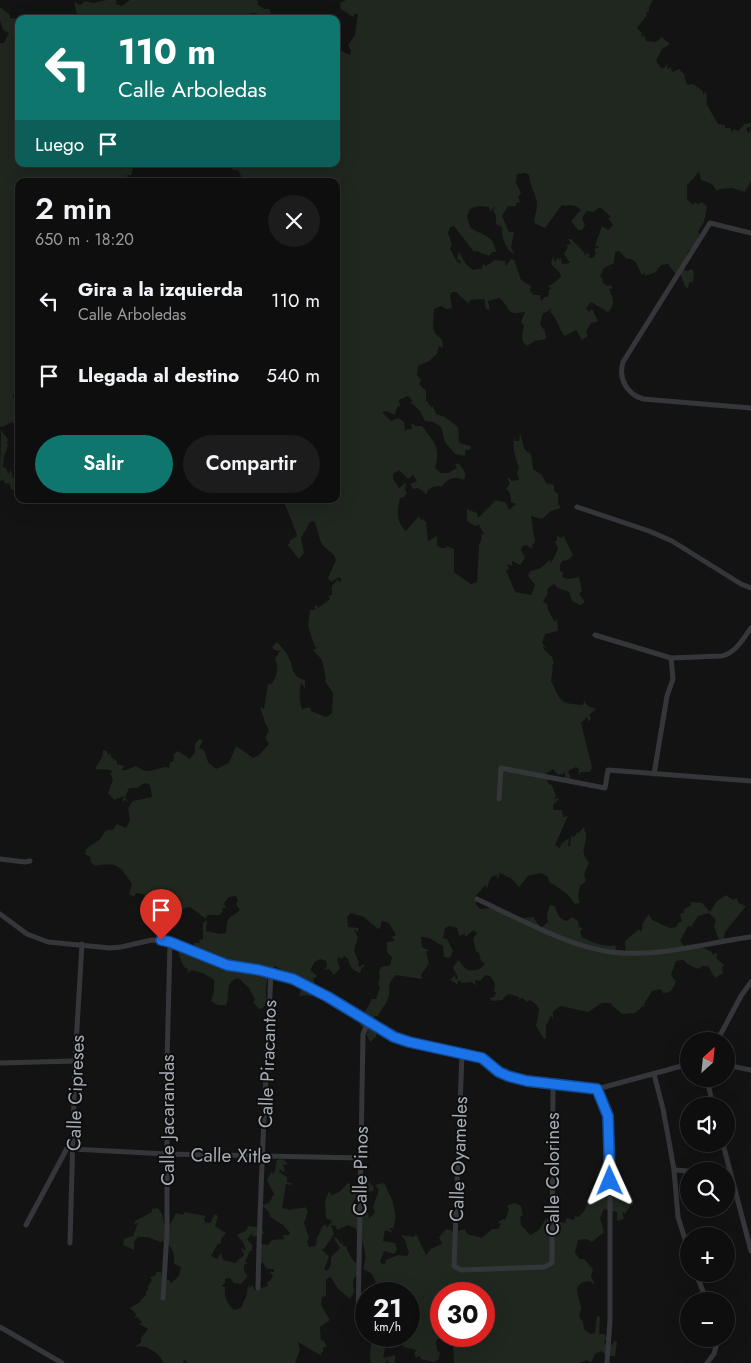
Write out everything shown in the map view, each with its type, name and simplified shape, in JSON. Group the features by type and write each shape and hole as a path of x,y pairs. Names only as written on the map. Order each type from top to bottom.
{"street":[{"path":"751,233 710,223 623,362 621,370 622,378 628,390 635,396 644,399 751,408"},
{"path":"577,507 649,531 672,541 741,584 751,588"},
{"path":"595,635 671,658 728,655 751,628"},
{"path":"654,774 667,696 673,679 671,658"},
{"path":"499,799 501,768 605,788 608,770 751,781"},
{"path":"0,859 30,861"},
{"path":"477,899 581,945 611,952 653,952 751,937"},
{"path":"0,914 38,940 121,947 152,940 170,942 227,965 293,979 328,997 394,1037 482,1058 499,1072 508,1076 552,1084 597,1089 680,1067"},
{"name":"Calle Jacarandas","path":"163,1298 167,1232 170,942"},
{"name":"Calle Cipreses","path":"70,1243 75,1061 82,944"},
{"name":"Calle Piracantos","path":"258,1288 260,1187 271,973"},
{"path":"722,1032 741,996 751,982"},
{"name":"Calle Pinos","path":"358,1282 363,1034 368,1022"},
{"name":"Calle Oyameles","path":"462,1053 454,1266 461,1270 544,1267 552,1263"},
{"path":"0,1063 75,1061"},
{"path":"735,1067 751,1070"},
{"path":"654,1074 663,1109 674,1170 678,1217 681,1227"},
{"name":"Calle Colorines","path":"552,1084 552,1263"},
{"path":"597,1089 608,1116 610,1161 610,1321 607,1363"},
{"path":"26,1225 74,1136"},
{"name":"Calle Xitle","path":"72,1149 167,1154 360,1158"},
{"path":"725,1152 751,1251"},
{"path":"674,1170 680,1171"},
{"path":"0,1327 62,1363"},
{"path":"707,1363 714,1354 716,1347"}],"shaded area":[{"path":"116,0 116,4 122,6 130,0 256,0 258,5 264,9 269,9 271,13 270,15 250,13 249,15 77,15 74,2 80,5 85,1 93,3"},
{"path":"346,0 653,0 649,12 646,12 647,15 637,28 642,33 641,37 644,35 646,41 656,42 662,37 670,44 662,49 656,61 661,68 664,68 668,63 667,68 671,67 672,72 679,69 684,74 687,85 693,84 703,91 703,95 706,91 707,105 718,124 725,125 725,128 730,128 732,132 734,129 738,131 745,124 751,123 751,127 746,128 748,133 751,130 751,181 745,192 732,188 719,189 717,191 712,184 701,180 699,172 687,185 687,199 693,205 694,202 698,204 702,202 707,207 704,222 698,232 700,236 697,237 695,249 689,250 681,269 687,271 692,269 694,273 693,282 689,282 688,289 680,273 675,273 668,264 661,265 656,272 645,276 645,273 642,275 633,260 627,259 619,251 615,252 614,263 604,268 600,276 603,279 602,282 613,288 609,289 613,298 613,304 608,312 591,302 586,308 589,312 592,309 598,321 592,322 586,331 588,336 582,340 576,330 565,336 550,312 551,308 543,313 540,324 545,331 546,339 535,341 527,346 522,339 524,326 521,322 525,312 511,312 499,298 488,301 490,310 486,309 484,299 470,300 469,304 456,292 452,292 450,295 452,308 447,309 441,306 434,309 433,328 442,340 443,348 439,346 437,354 429,361 418,366 417,375 421,380 419,384 426,391 426,400 431,407 433,406 436,414 445,417 458,427 459,443 471,446 470,450 465,450 465,456 455,454 445,442 441,427 433,422 425,421 420,411 410,402 413,401 408,396 399,400 400,406 397,407 395,415 387,411 382,412 391,421 398,418 404,422 405,431 412,429 411,423 416,426 422,426 437,449 435,468 441,473 448,473 457,468 455,465 458,463 464,470 464,480 452,478 442,486 430,489 426,495 422,490 413,489 410,484 417,481 413,475 408,479 399,470 393,474 393,479 398,489 406,482 405,490 407,493 404,497 400,498 398,507 400,524 406,531 419,516 421,520 423,519 426,522 428,541 437,536 437,545 441,548 446,548 447,546 454,549 454,572 471,584 477,582 479,545 482,538 481,535 484,534 479,525 475,526 467,521 467,509 477,513 478,518 496,500 506,503 509,510 516,504 511,502 510,493 506,489 510,483 507,478 510,478 511,481 519,480 517,472 519,468 514,452 514,444 515,436 515,441 519,441 520,434 525,450 531,454 533,469 542,475 546,483 554,485 554,491 558,494 558,503 561,508 551,511 542,519 531,516 535,542 532,545 533,549 526,545 523,546 521,550 525,558 520,565 512,561 512,566 507,564 509,569 506,570 515,592 531,595 535,585 528,576 530,571 539,569 550,560 551,563 558,549 555,541 557,541 557,536 562,538 563,535 573,555 568,560 562,561 560,571 563,572 562,577 569,579 579,577 582,591 579,594 585,602 580,605 572,601 569,592 558,588 554,584 547,589 548,593 543,602 547,604 548,610 555,622 557,618 558,631 545,634 542,643 546,648 542,647 552,657 554,663 551,667 553,667 551,681 560,698 565,702 583,705 584,701 588,706 596,709 589,715 591,718 589,722 587,717 581,723 592,767 590,772 581,772 578,775 579,769 576,767 568,771 571,779 565,778 565,773 558,775 553,769 544,775 549,784 552,785 556,797 552,799 560,798 553,805 554,810 562,810 563,817 568,816 555,845 560,848 561,844 569,838 568,846 570,846 571,835 573,837 584,827 586,834 583,851 589,863 584,874 586,881 580,886 578,896 580,903 575,904 567,894 549,882 548,877 541,873 528,876 519,887 512,879 500,873 497,880 497,875 491,877 487,888 485,885 476,896 476,904 480,909 491,908 511,912 512,915 522,918 533,917 541,928 548,922 547,914 550,905 555,906 562,919 567,921 572,917 578,921 579,927 583,928 580,932 582,937 598,944 615,945 617,951 622,950 626,955 625,941 639,929 641,932 643,923 649,914 652,920 670,928 676,927 679,922 682,922 680,914 685,912 683,910 691,905 691,902 702,903 710,912 717,901 726,895 733,900 737,898 738,903 746,906 725,932 724,938 727,939 719,940 714,926 716,920 709,913 698,916 691,927 688,926 680,941 685,947 688,944 691,949 698,945 714,955 716,952 716,958 725,966 722,966 723,973 715,978 708,966 702,966 699,969 683,960 676,961 671,975 676,981 671,990 663,993 661,989 652,991 644,1004 645,1007 643,1006 635,1013 622,1014 610,1003 602,1003 588,1012 560,1006 553,1012 553,1020 551,1015 546,1026 546,1038 544,1039 536,1026 539,1010 537,1005 530,1000 527,1002 522,998 518,1000 519,997 509,994 503,1000 492,1001 489,998 494,997 496,993 494,991 495,983 490,976 485,975 480,981 475,980 476,986 472,982 462,983 459,980 457,984 450,980 455,975 456,980 458,977 453,968 458,960 467,970 478,969 485,963 481,961 479,953 476,951 473,938 477,934 474,930 465,937 465,934 459,936 457,928 449,926 445,928 443,938 447,939 453,951 450,958 444,957 443,946 429,938 421,937 422,947 430,951 426,951 429,963 421,975 422,979 396,975 393,978 386,1003 378,1016 375,1016 372,1020 370,1019 367,1023 372,1024 376,1030 376,1037 370,1042 366,1033 369,1033 360,1025 366,1018 365,1013 371,999 376,999 380,987 378,984 381,967 390,965 392,957 387,952 387,942 395,941 391,937 396,935 389,923 382,921 378,929 364,917 351,913 347,917 348,927 359,928 358,932 354,930 358,937 354,950 358,965 360,967 364,964 360,973 352,968 348,959 344,956 342,959 339,957 337,960 340,968 334,975 329,969 324,970 327,966 326,961 320,959 315,962 310,970 317,976 313,979 318,993 318,987 322,991 321,995 317,997 315,993 310,997 308,995 299,996 302,986 297,985 298,976 295,976 294,981 282,980 282,977 278,979 282,970 275,966 268,978 267,1001 263,1008 259,1009 253,1002 255,1000 249,988 238,978 230,983 226,1005 218,1005 211,1001 214,991 214,980 205,974 192,970 187,973 188,969 184,967 178,953 183,945 190,945 194,948 194,943 200,943 199,940 203,939 203,923 207,920 206,931 220,934 226,933 228,919 240,910 236,904 238,901 236,896 229,897 224,903 226,908 222,908 223,911 220,915 207,915 206,919 190,907 185,908 179,913 173,909 167,890 160,889 149,904 146,904 149,899 143,894 136,893 134,897 129,894 132,884 121,869 114,865 95,866 91,862 90,857 85,854 86,849 102,837 106,831 113,830 117,824 126,828 130,820 128,808 133,801 152,797 150,785 145,783 137,788 129,788 125,797 129,803 125,800 122,803 124,796 114,800 108,793 113,779 110,773 113,772 95,769 103,755 103,750 107,751 108,755 111,753 111,757 117,761 117,764 124,766 122,770 136,766 145,771 152,771 167,767 169,769 170,762 173,762 174,754 178,751 190,759 195,752 195,744 199,739 203,740 199,748 204,750 208,762 216,769 229,763 236,746 253,758 259,755 269,744 265,738 269,730 260,707 264,709 268,684 273,682 276,676 277,665 275,658 280,651 274,650 272,647 277,642 288,656 295,674 305,680 305,688 301,683 300,690 302,709 310,707 311,711 326,717 332,713 333,693 325,681 322,660 313,650 317,648 308,626 310,610 316,610 314,607 317,605 318,608 330,599 328,596 332,595 332,586 338,579 339,582 342,580 339,577 331,582 328,578 336,560 334,555 322,544 314,521 310,522 301,538 304,553 299,559 287,544 290,544 289,541 297,536 284,503 340,503 340,178 242,178 238,170 233,170 231,167 340,167 340,50 350,55 351,51 348,45 355,35 358,14 354,14 353,17 341,9 340,3","holes":["525,173 529,175 537,202 534,223 545,228 562,205 568,205 576,206 581,210 571,221 578,230 582,230 585,225 582,218 587,211 594,212 600,207 611,217 608,218 613,225 608,230 602,226 595,246 600,247 594,249 596,253 593,258 588,258 590,255 587,253 585,256 584,252 571,239 568,239 571,244 566,245 568,247 564,254 570,263 562,264 561,257 559,260 558,257 555,262 553,256 551,264 560,273 561,277 548,287 552,288 549,290 548,297 541,301 540,295 534,295 530,291 531,286 521,280 514,260 511,259 506,266 505,261 495,260 486,266 483,264 482,268 473,270 466,264 459,252 457,259 461,261 460,263 457,262 450,249 452,245 448,233 450,227 454,226 474,252 489,256 492,252 496,252 490,238 471,228 467,216 470,209 478,206 489,207 490,212 495,206 493,211 496,215 496,224 502,227 505,243 509,250 515,254 511,248 514,232 509,232 502,216 508,206 516,206 516,203 520,202 518,197 521,193 516,183 517,174"]},
{"path":"0,7 10,15 10,18 15,19 15,167 135,167 133,168 131,175 127,175 127,178 15,178 15,389 13,396 15,401 15,425 12,422 2,427 0,426 0,43 4,43 9,33 3,30 0,20"},
{"path":"1,430 9,441 7,441 8,446 4,456 3,467 6,468 8,474 11,470 13,478 15,477 15,490 11,489 9,483 6,484 3,480 0,481"},
{"path":"283,1159 288,1164 283,1165 285,1171 283,1172 280,1169 279,1172 287,1177 287,1182 292,1183 291,1185 286,1184 282,1208 290,1210 305,1207 308,1211 304,1223 309,1238 307,1242 309,1247 316,1246 317,1238 323,1225 326,1225 327,1228 332,1221 326,1218 325,1202 329,1191 331,1195 340,1191 347,1183 357,1187 356,1184 363,1185 369,1180 374,1187 373,1191 361,1194 353,1202 362,1214 368,1212 369,1219 375,1212 373,1207 379,1190 375,1185 384,1183 395,1210 395,1222 393,1228 389,1228 393,1233 385,1230 383,1241 395,1243 397,1250 394,1254 384,1251 380,1262 383,1264 386,1263 385,1260 399,1255 407,1256 409,1253 405,1240 401,1235 414,1237 416,1234 426,1255 431,1249 442,1244 439,1237 446,1229 456,1232 465,1229 467,1234 482,1238 492,1229 498,1229 501,1224 498,1222 503,1219 505,1220 509,1209 507,1206 514,1203 521,1206 523,1215 520,1217 521,1225 530,1235 539,1230 548,1218 550,1221 553,1218 555,1225 557,1221 565,1223 567,1218 574,1220 575,1216 579,1217 585,1210 588,1201 591,1202 592,1197 611,1189 613,1192 625,1193 634,1204 631,1205 625,1214 622,1212 624,1219 617,1221 617,1212 604,1209 600,1218 604,1232 592,1242 586,1239 578,1240 575,1252 579,1259 584,1259 593,1269 591,1276 594,1284 589,1281 579,1285 577,1288 581,1308 579,1316 583,1322 584,1329 590,1334 595,1333 597,1316 600,1317 599,1334 604,1334 608,1339 604,1341 606,1346 613,1344 614,1341 617,1342 615,1356 607,1356 601,1351 595,1354 591,1363 587,1360 580,1363 454,1363 453,1347 495,1347 495,1282 430,1282 430,1347 437,1347 437,1351 440,1352 439,1359 434,1362 421,1359 420,1356 416,1358 414,1352 417,1350 403,1347 420,1347 420,1282 376,1282 372,1274 363,1269 365,1263 364,1248 355,1228 348,1225 337,1230 336,1226 331,1225 334,1234 324,1249 321,1249 329,1256 324,1270 328,1270 331,1264 331,1257 340,1248 333,1237 337,1238 341,1244 343,1243 343,1246 346,1246 353,1260 361,1265 359,1268 361,1272 354,1280 355,1291 350,1299 338,1289 331,1277 326,1279 326,1296 322,1297 321,1305 330,1320 320,1327 321,1341 323,1340 327,1346 323,1348 322,1356 298,1342 300,1350 295,1363 187,1363 185,1359 183,1363 164,1363 152,1350 139,1346 135,1347 141,1342 141,1338 148,1329 139,1324 142,1322 137,1317 135,1318 136,1314 130,1308 140,1302 142,1298 145,1298 143,1296 146,1296 146,1291 148,1291 148,1286 152,1280 150,1277 155,1276 156,1272 161,1272 163,1280 169,1280 171,1283 179,1276 181,1267 174,1264 173,1251 164,1241 138,1237 134,1242 134,1250 123,1245 124,1239 133,1236 138,1223 134,1224 135,1221 152,1212 152,1209 158,1208 162,1214 165,1227 170,1225 176,1213 183,1215 184,1212 206,1216 205,1222 210,1223 215,1214 218,1216 215,1226 226,1233 211,1256 217,1259 221,1253 223,1260 235,1263 244,1255 241,1248 246,1251 243,1242 237,1235 247,1230 248,1226 257,1227 260,1225 264,1233 260,1237 252,1236 252,1233 247,1239 252,1245 252,1251 250,1251 245,1262 248,1263 244,1265 244,1271 248,1276 241,1284 234,1283 230,1278 225,1279 225,1283 221,1286 225,1287 228,1303 232,1308 234,1310 241,1308 247,1294 248,1285 249,1288 253,1285 254,1290 268,1286 267,1282 270,1281 273,1275 269,1272 274,1272 274,1269 267,1269 263,1263 258,1261 256,1250 259,1244 268,1245 272,1240 284,1239 283,1235 289,1235 290,1233 283,1225 270,1217 269,1212 262,1205 269,1203 274,1194 267,1180 271,1172 274,1174 277,1160"},
{"path":"371,1347 384,1347 383,1358 395,1355 395,1363 389,1363 387,1360 386,1363 371,1363"}],"route":[{"path":"161,940 227,965 259,970 293,979 328,997 394,1037 482,1058 499,1072 508,1076 527,1081 597,1089 608,1116 610,1181"}]}
